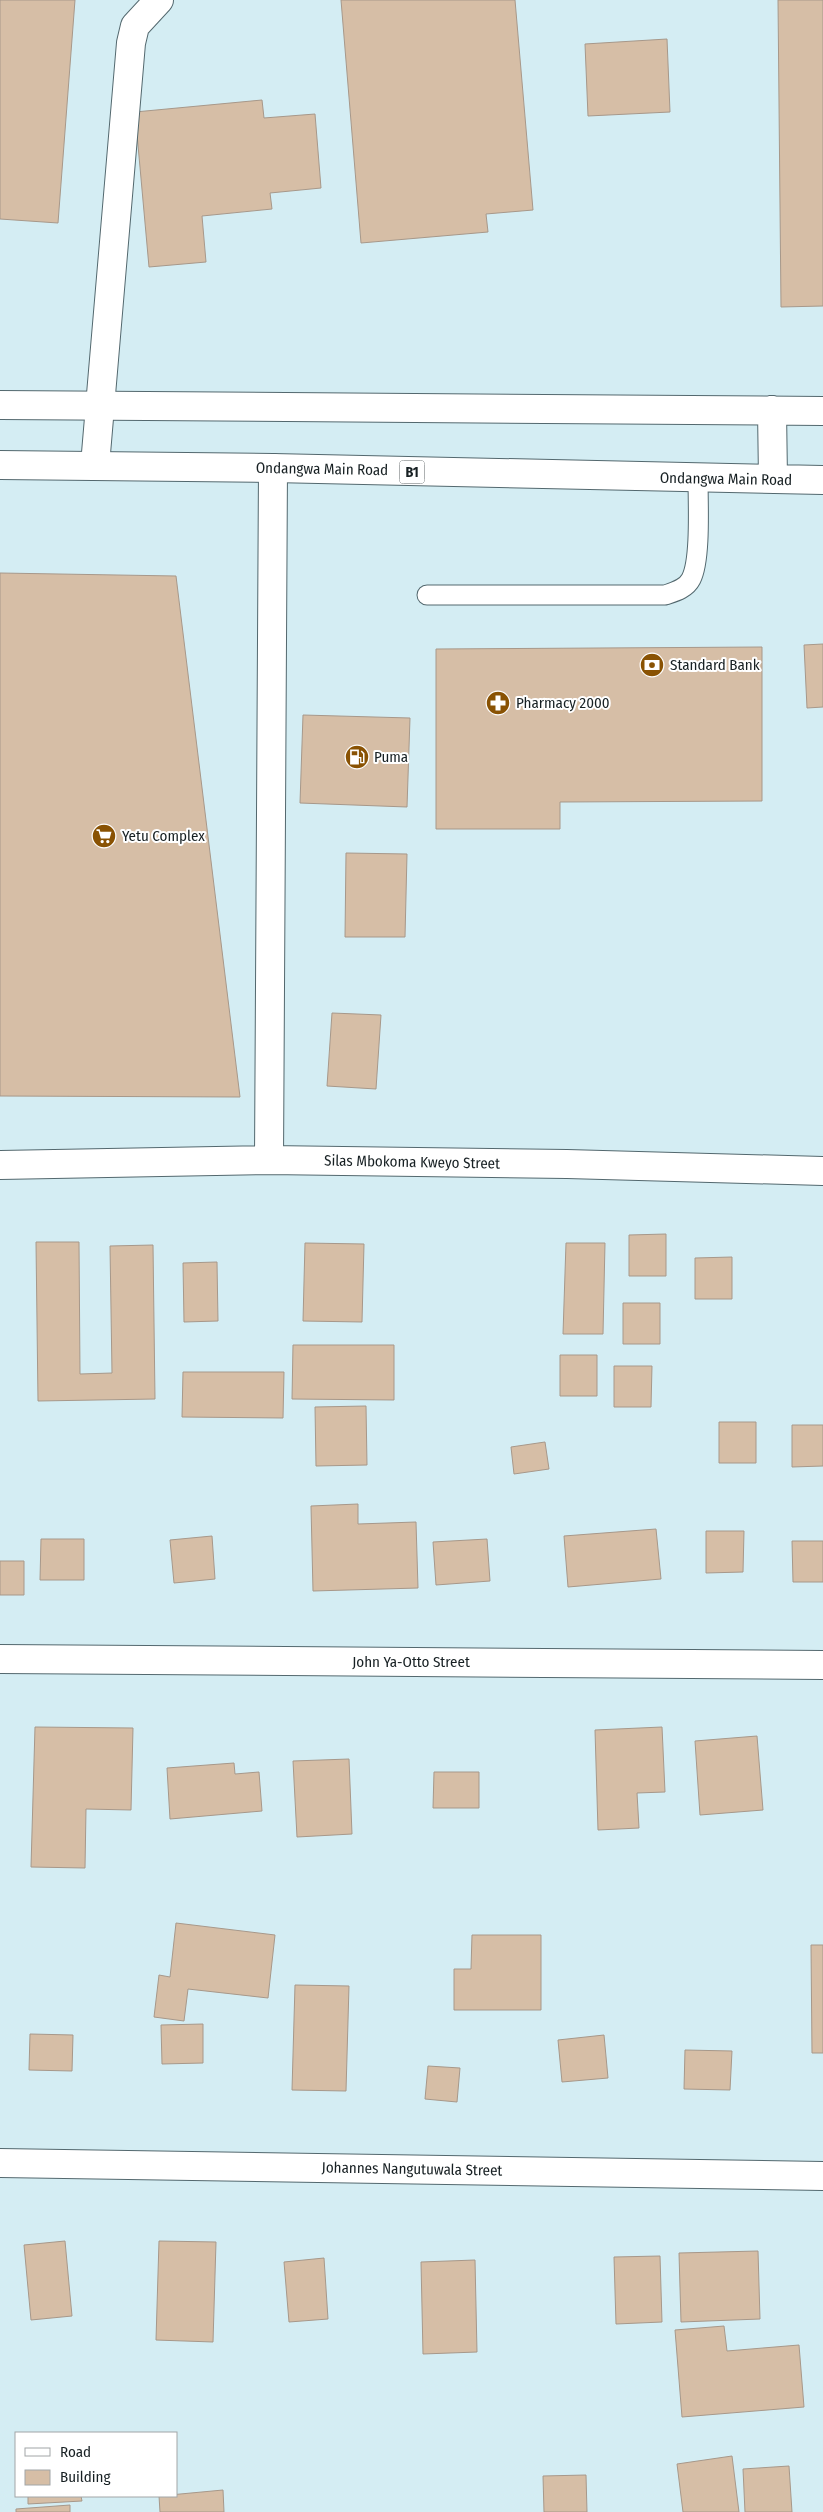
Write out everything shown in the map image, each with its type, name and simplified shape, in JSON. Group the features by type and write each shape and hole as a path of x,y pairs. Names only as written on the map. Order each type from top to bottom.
{"street":[{"path":"95,465 102,406 130,44 135,26 159,0"},
{"path":"0,405 823,411"},
{"path":"772,410 773,479"},
{"name":"Ondangwa Main Road","path":"0,465 273,468 698,479 823,480"},
{"path":"269,1160 273,468"},
{"name":"Silas Mbokoma Kweyo Street","path":"0,1165 269,1160 567,1164 823,1171"},
{"name":"John Ya-Otto Street","path":"0,1659 823,1665"},
{"name":"Johannes Nangutuwala Street","path":"0,2163 823,2176"}],"lane":[{"path":"428,595 665,595 679,590 690,580 695,564 698,479"}],"building":[{"path":"0,0 75,0 58,223 0,219"},
{"path":"341,0 515,0 533,210 486,214 488,232 361,243"},
{"path":"778,0 823,0 823,306 781,307"},
{"path":"667,39 670,112 588,116 585,44"},
{"path":"262,100 264,118 315,114 321,188 270,193 272,209 202,216 206,262 149,267 135,112"},
{"name":"Yetu Complex","path":"0,573 176,576 240,1097 0,1096"},
{"path":"823,644 823,707 807,708 804,645"},
{"path":"762,647 762,801 560,802 560,829 436,829 436,649"},
{"path":"303,715 410,718 407,807 300,803"},
{"path":"346,853 407,854 405,937 345,937"},
{"path":"332,1013 381,1015 376,1089 327,1086"},
{"path":"666,1234 666,1276 629,1276 629,1235"},
{"path":"36,1242 79,1242 80,1374 112,1373 110,1246 153,1245 155,1399 38,1401"},
{"path":"305,1243 364,1244 362,1322 303,1321"},
{"path":"566,1243 605,1243 603,1334 563,1334"},
{"path":"732,1257 732,1299 695,1299 695,1258"},
{"path":"217,1262 218,1321 184,1322 183,1263"},
{"path":"623,1303 660,1303 660,1344 623,1344"},
{"path":"293,1345 394,1345 394,1400 292,1399"},
{"path":"560,1355 597,1355 597,1396 560,1396"},
{"path":"614,1366 652,1366 651,1407 614,1407"},
{"path":"183,1372 284,1372 283,1418 182,1417"},
{"path":"366,1406 367,1465 316,1466 315,1407"},
{"path":"719,1422 756,1422 756,1463 719,1463"},
{"path":"792,1425 823,1425 823,1466 792,1467"},
{"path":"545,1442 549,1469 514,1474 511,1447"},
{"path":"358,1504 358,1524 416,1522 418,1588 313,1591 311,1506"},
{"path":"656,1529 661,1579 568,1587 564,1536"},
{"path":"706,1531 744,1531 743,1572 706,1573"},
{"path":"212,1536 215,1579 174,1583 170,1540"},
{"path":"41,1539 84,1539 84,1580 40,1580"},
{"path":"487,1539 490,1581 436,1585 433,1542"},
{"path":"792,1541 823,1541 823,1582 793,1582"},
{"path":"0,1561 24,1561 24,1595 0,1595"},
{"path":"35,1727 133,1728 131,1810 86,1809 85,1868 31,1867"},
{"path":"662,1727 665,1792 637,1793 639,1828 598,1830 595,1730"},
{"path":"757,1736 763,1810 700,1815 695,1741"},
{"path":"349,1759 352,1834 297,1837 293,1761"},
{"path":"234,1763 235,1774 259,1772 262,1811 170,1819 167,1768"},
{"path":"434,1772 479,1772 479,1808 433,1808"},
{"path":"176,1923 275,1935 268,1998 188,1989 184,2021 154,2017 159,1975 170,1977"},
{"path":"472,1935 541,1935 541,2010 454,2010 454,1969 471,1969"},
{"path":"811,1945 823,1945 823,2053 812,2053"},
{"path":"295,1985 349,1986 346,2091 292,2090"},
{"path":"203,2024 203,2063 162,2064 161,2025"},
{"path":"30,2034 73,2035 72,2071 29,2070"},
{"path":"604,2035 608,2078 562,2082 558,2040"},
{"path":"685,2050 732,2051 730,2090 684,2089"},
{"path":"428,2066 460,2068 457,2102 425,2099"},
{"path":"65,2241 72,2316 31,2320 24,2245"},
{"path":"159,2241 216,2242 213,2342 156,2340"},
{"path":"758,2251 760,2319 681,2322 679,2253"},
{"path":"660,2256 662,2322 616,2324 614,2257"},
{"path":"324,2258 328,2319 289,2322 284,2262"},
{"path":"475,2260 477,2352 423,2354 421,2262"},
{"path":"724,2326 727,2351 799,2345 804,2407 682,2417 675,2330"},
{"path":"732,2456 739,2512 683,2512 677,2464"},
{"path":"789,2466 792,2512 745,2512 743,2469"},
{"path":"586,2475 587,2512 544,2512 543,2476"},
{"path":"223,2490 224,2512 160,2512 159,2497 178,2497 178,2494"},
{"path":"28,2497 81,2497 82,2501 28,2504"},
{"path":"70,2505 70,2512 16,2512 16,2509"}],"place":[{"name":"Standard Bank","path":"652,665"},
{"name":"Pharmacy 2000","path":"498,703"},
{"name":"Puma","path":"357,757"},
{"name":"Yetu Complex","path":"104,836"}]}
